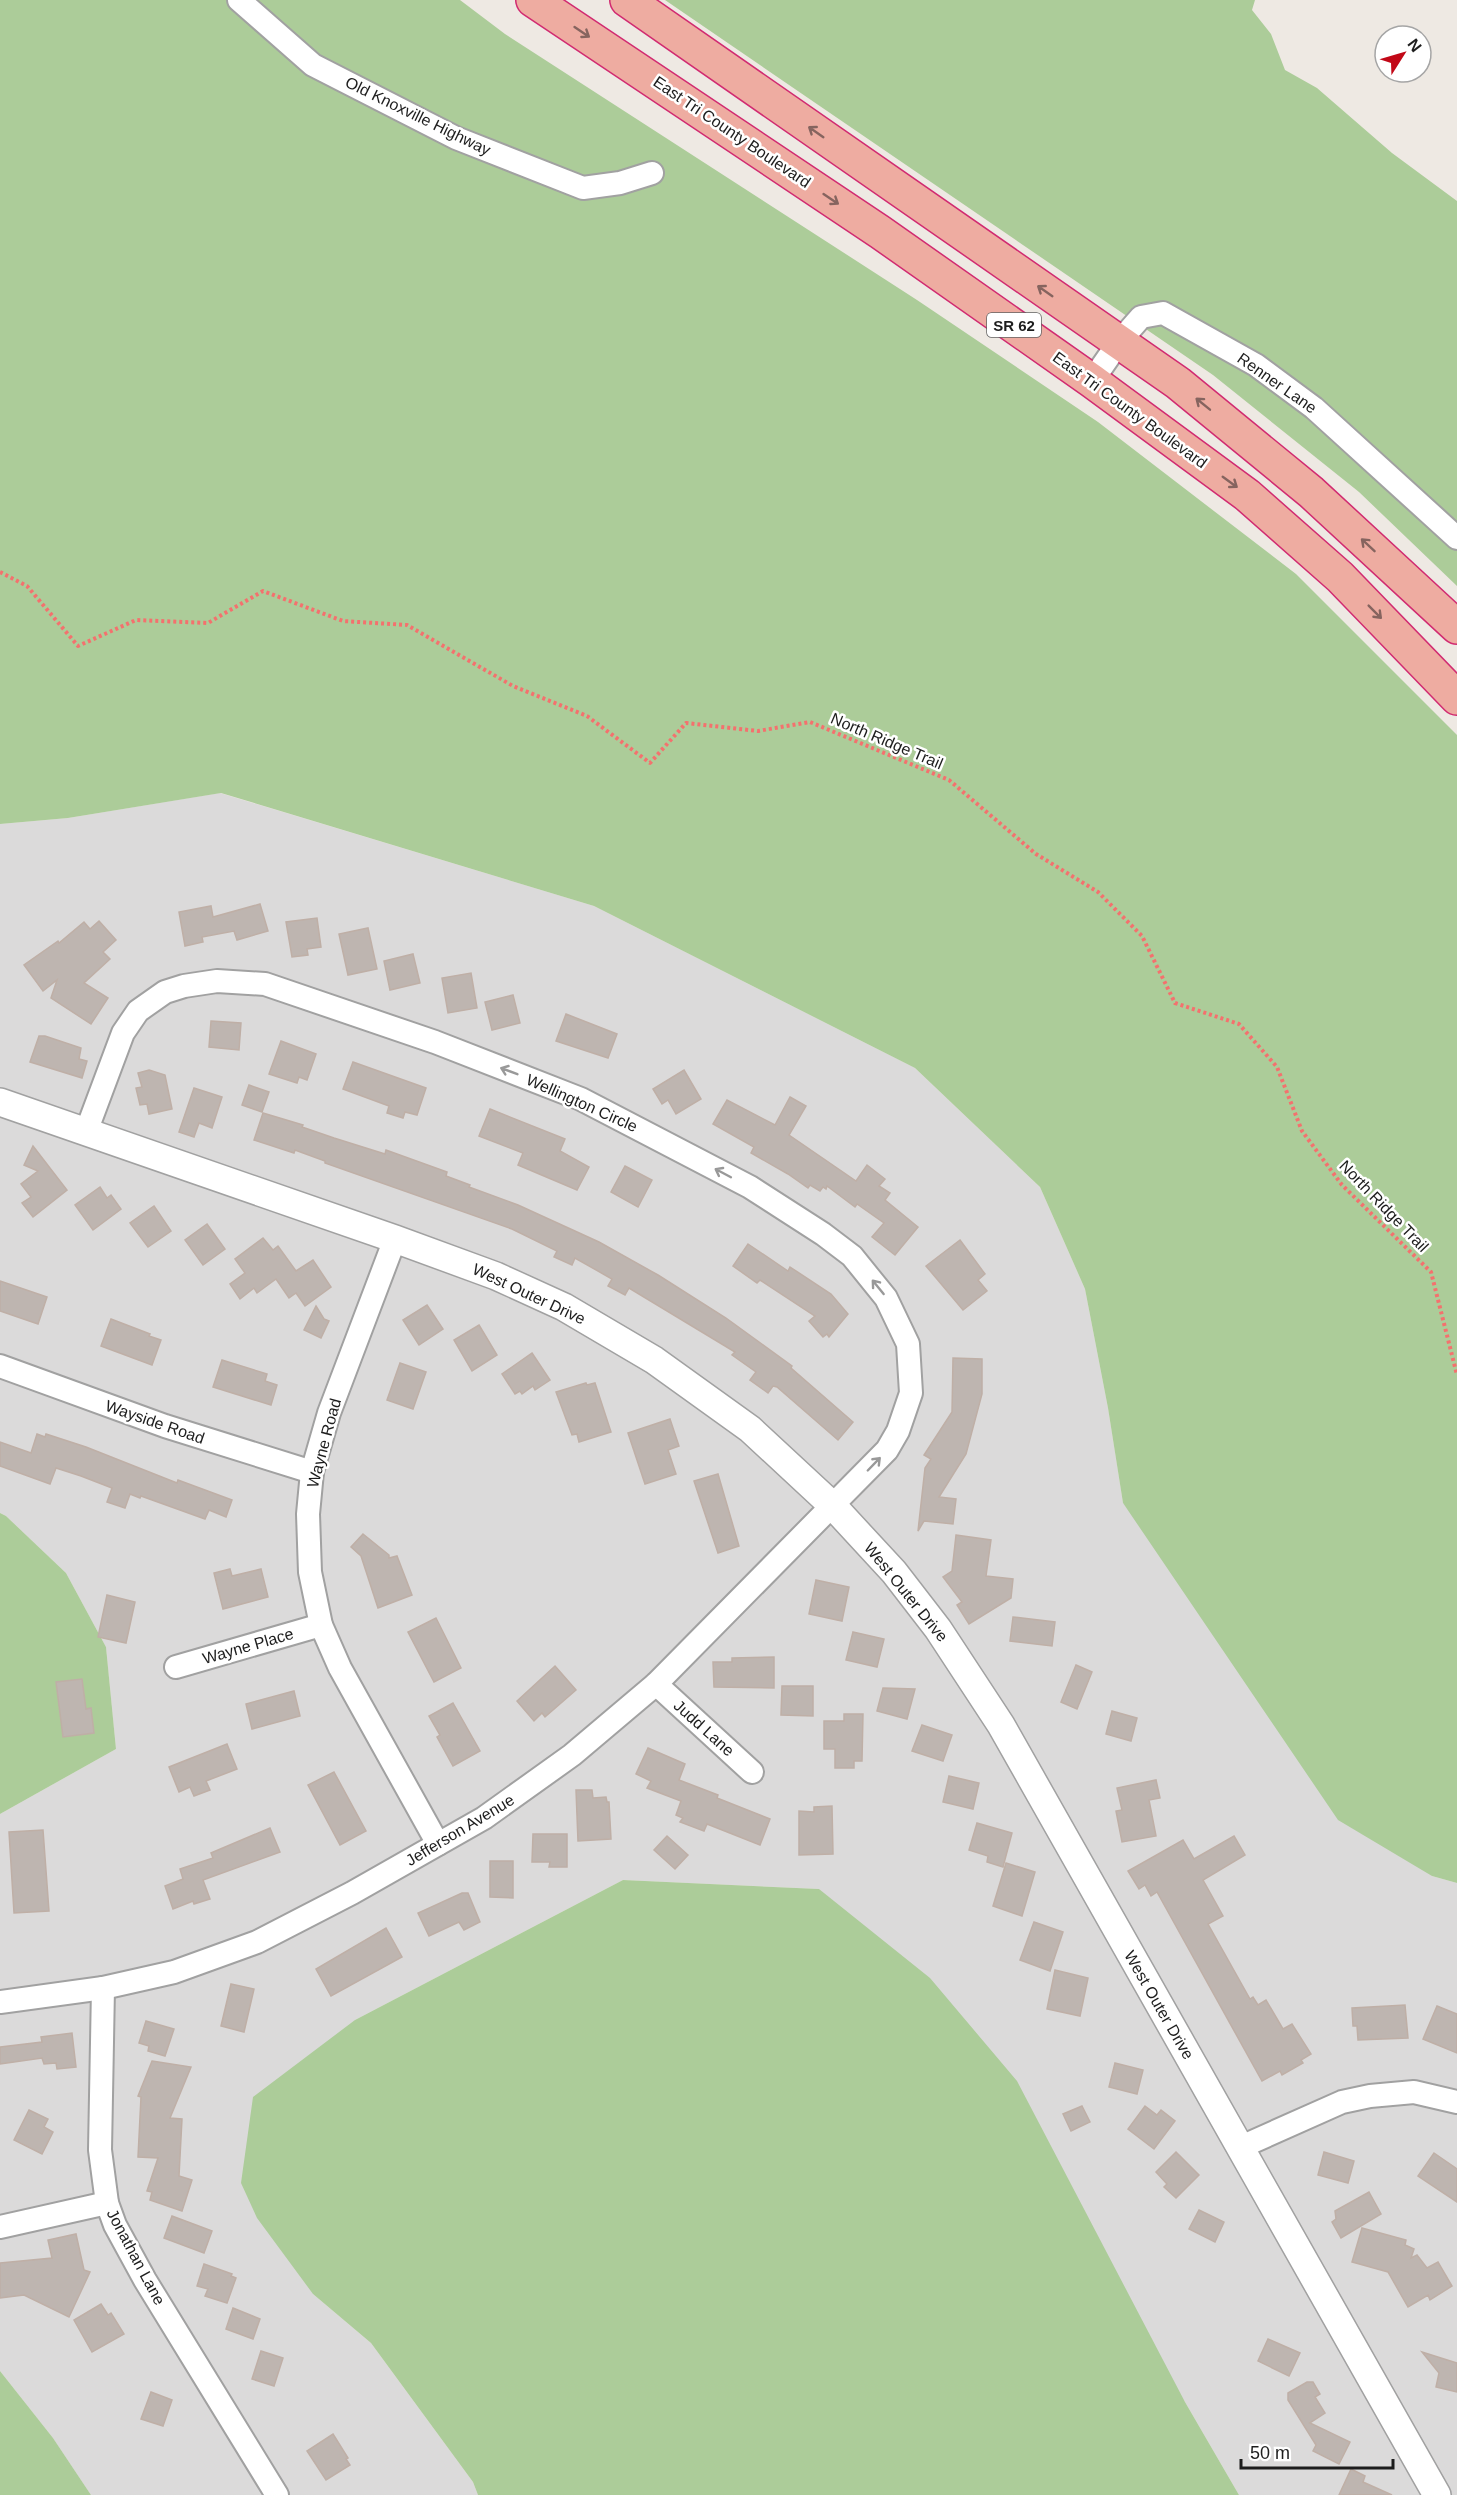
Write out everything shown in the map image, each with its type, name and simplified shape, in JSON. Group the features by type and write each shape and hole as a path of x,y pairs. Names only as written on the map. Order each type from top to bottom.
{"highway":[{"name":"East Tri County Boulevard","path":"533,0 748,141 1092,381 1247,495 1340,578 1457,698"},
{"name":"SR 62","path":"627,0 1178,383 1311,492 1457,627"}],"street":[{"name":"Old Knoxville Highway","path":"239,0 313,64 456,138 583,188 620,183 652,173"},
{"name":"Renner Lane","path":"1092,381 1119,342 1141,317 1163,313 1256,365 1314,408 1457,538"},
{"name":"Wellington Circle","path":"86,1132 123,1033 138,1011 165,992 184,986 217,981 265,984 435,1042 580,1099 608,1113 750,1187 823,1234 852,1256 886,1298 908,1344 911,1393 907,1410 887,1450 833,1506"},
{"name":"West Outer Drive","path":"0,1102 496,1276 564,1307 669,1369 750,1429 833,1506 894,1572 940,1632 987,1703 1437,2495"},
{"name":"Wayne Road","path":"394,1239 329,1413 312,1472 308,1514 310,1572 321,1625 340,1668 438,1844"},
{"name":"Wayside Road","path":"0,1366 165,1426 312,1472"},
{"name":"Jefferson Avenue","path":"0,2002 103,1989 174,1972 257,1942 352,1893 484,1818 542,1778 656,1684 833,1506"},
{"name":"Wayne Place","path":"176,1667 321,1625"},
{"name":"Judd Lane","path":"656,1684 752,1772"},
{"name":"Jonathan Lane","path":"103,1989 100,2150 107,2203 115,2225 145,2280 277,2495"},
{"path":"1241,2147 1342,2102 1370,2096 1414,2092 1457,2102"},
{"path":"0,2227 107,2203"}],"path":[{"name":"North Ridge Trail","path":"0,573 27,586 78,646 136,620 208,622 263,591 343,621 407,625 513,686 587,716 650,764 686,723 758,731 810,722 949,780 1036,854 1098,892 1142,936 1175,1003 1239,1024 1277,1067 1302,1131 1342,1185 1431,1272 1457,1376"}],"shaded area":[{"path":"220,793 594,906 915,1068 1040,1187 1085,1289 1108,1408 1123,1503 1432,1876 1457,1883 1457,2495 1239,2495 1185,2402 819,1889 623,1880 355,2020 313,2294 371,2343 473,2482 478,2495 91,2495 53,2438 0,2371 0,1814 116,1749 106,1647 66,1573 6,1516 0,1513 0,824 68,818"}],"green space":[{"path":"0,0 460,0 505,34 917,300 1098,422 1296,574 1457,735 1457,1883 1432,1876 1338,1820 1123,1503 1108,1408 1085,1289 1040,1187 915,1068 594,906 221,793 68,818 0,824"},
{"path":"665,0 1255,0 1252,10 1271,34 1285,70 1317,88 1392,153 1457,201 1457,586 1359,492 1213,375"},
{"path":"0,1513 6,1516 66,1573 106,1647 116,1749 0,1814"},
{"path":"623,1880 819,1889 930,1978 1017,2081 1185,2402 1239,2495 478,2495 473,2482 371,2343 313,2294 257,2218 241,2183 253,2097 355,2020"},
{"path":"0,2371 53,2438 91,2495 0,2495"}],"building":[{"path":"260,904 268,931 237,940 234,931 202,937 203,942 185,946 179,912 211,906 213,917"},
{"path":"317,918 321,947 307,949 308,955 292,957 286,922"},
{"path":"99,921 116,940 103,952 110,959 84,983 108,998 91,1024 51,998 57,980 43,991 24,965 58,941 59,943 84,922 90,929"},
{"path":"368,928 377,969 348,975 339,934"},
{"path":"413,954 420,983 390,990 384,961"},
{"path":"471,973 477,1008 448,1013 442,978"},
{"path":"513,995 520,1023 492,1030 485,1002"},
{"path":"566,1014 617,1034 608,1058 556,1041"},
{"path":"211,1021 241,1023 239,1050 209,1047"},
{"path":"39,1036 81,1048 79,1059 87,1061 82,1078 30,1062"},
{"path":"281,1041 316,1054 307,1080 299,1077 297,1083 269,1074"},
{"path":"353,1062 426,1088 417,1115 405,1112 403,1118 387,1113 389,1106 343,1089"},
{"path":"149,1070 165,1075 172,1109 149,1114 147,1104 140,1105 136,1088 142,1087 138,1073"},
{"path":"684,1070 701,1099 676,1114 668,1100 662,1104 653,1089"},
{"path":"249,1085 269,1092 262,1112 242,1105"},
{"path":"194,1088 222,1097 212,1128 199,1123 194,1137 179,1132"},
{"path":"790,1097 806,1106 789,1135 856,1181 867,1165 885,1179 879,1186 890,1193 885,1200 918,1227 895,1255 872,1237 884,1223 857,1204 855,1207 827,1186 826,1189 823,1187 820,1191 810,1185 808,1188 751,1153 754,1147 713,1124 727,1100 775,1125"},
{"path":"490,1109 565,1139 560,1151 589,1167 577,1190 518,1165 523,1153 479,1136"},
{"path":"263,1113 385,1154 386,1150 447,1172 446,1176 470,1185 469,1187 518,1205 599,1242 658,1275 726,1318 792,1366 791,1368 853,1422 838,1440 777,1387 773,1386 768,1393 750,1380 756,1372 732,1355 735,1352 629,1288 625,1295 608,1286 612,1279 575,1258 572,1265 554,1257 557,1251 512,1229 325,1163 325,1161 295,1150 294,1153 254,1140"},
{"path":"33,1146 67,1190 33,1217 22,1203 31,1197 21,1184 38,1171 24,1165"},
{"path":"625,1166 652,1180 638,1207 611,1192"},
{"path":"100,1187 107,1198 111,1195 121,1209 93,1230 75,1205"},
{"path":"154,1206 171,1231 148,1247 130,1223"},
{"path":"207,1224 225,1249 203,1265 185,1240"},
{"path":"263,1238 273,1250 278,1246 296,1271 313,1260 331,1287 305,1306 296,1293 289,1298 276,1279 257,1293 254,1288 240,1299 230,1284 245,1273 235,1259"},
{"path":"960,1240 985,1274 978,1280 987,1291 963,1310 926,1266"},
{"path":"748,1244 788,1271 790,1267 831,1294 848,1314 829,1337 827,1334 823,1337 809,1321 815,1316 760,1280 757,1283 733,1266"},
{"path":"0,1281 47,1297 38,1324 0,1311"},
{"path":"427,1305 443,1329 419,1345 403,1320"},
{"path":"316,1306 324,1319 329,1321 321,1338 304,1330"},
{"path":"111,1319 161,1340 152,1365 101,1346"},
{"path":"479,1325 497,1355 472,1371 454,1340"},
{"path":"532,1353 550,1380 535,1390 533,1386 522,1394 520,1391 515,1394 502,1374"},
{"path":"953,1358 982,1359 982,1394 966,1454 939,1497 956,1499 953,1524 924,1521 918,1531 925,1468 931,1459 924,1455 952,1412"},
{"path":"222,1360 267,1374 265,1381 277,1385 271,1405 213,1387"},
{"path":"400,1363 426,1372 413,1409 387,1400"},
{"path":"586,1383 587,1385 595,1383 611,1432 579,1442 577,1434 572,1435 556,1392"},
{"path":"670,1419 679,1446 668,1450 676,1474 645,1484 628,1433"},
{"path":"37,1434 45,1437 46,1434 86,1447 177,1483 178,1480 232,1500 226,1517 209,1510 205,1519 130,1494 125,1508 107,1502 112,1488 81,1476 56,1468 50,1484 0,1466 0,1442 31,1453"},
{"path":"718,1474 739,1546 718,1553 694,1481"},
{"path":"363,1534 389,1555 389,1558 397,1556 412,1595 378,1608 361,1556 351,1547"},
{"path":"956,1535 991,1540 986,1576 1013,1579 1011,1598 969,1624 957,1605 962,1602 943,1577 952,1571"},
{"path":"230,1569 232,1576 261,1569 268,1597 223,1609 214,1573"},
{"path":"816,1580 849,1587 842,1621 809,1614"},
{"path":"107,1595 135,1602 126,1643 98,1637"},
{"path":"1013,1617 1055,1622 1052,1646 1010,1641"},
{"path":"436,1618 461,1668 434,1682 408,1632"},
{"path":"853,1632 884,1639 877,1667 846,1660"},
{"path":"774,1657 774,1688 714,1687 713,1662 732,1662 732,1658"},
{"path":"1076,1665 1092,1672 1077,1709 1061,1702"},
{"path":"555,1666 576,1690 545,1717 542,1713 534,1721 517,1701"},
{"path":"82,1679 86,1709 91,1708 94,1733 63,1737 56,1682"},
{"path":"782,1686 813,1686 813,1716 781,1715"},
{"path":"883,1688 915,1689 907,1719 877,1711"},
{"path":"294,1691 300,1716 252,1729 246,1704"},
{"path":"453,1703 480,1751 453,1766 437,1737 440,1735 429,1716"},
{"path":"1112,1711 1137,1718 1131,1741 1106,1734"},
{"path":"844,1714 863,1714 862,1761 854,1761 854,1768 835,1768 835,1749 824,1749 824,1721 844,1721"},
{"path":"922,1725 952,1735 943,1761 912,1751"},
{"path":"227,1744 237,1769 206,1781 210,1790 194,1796 190,1787 179,1792 169,1767"},
{"path":"648,1748 685,1764 679,1780 770,1819 760,1845 707,1824 704,1831 680,1822 683,1818 676,1815 681,1801 647,1788 651,1781 636,1774"},
{"path":"334,1772 366,1831 340,1845 308,1785"},
{"path":"949,1776 979,1783 973,1809 943,1802"},
{"path":"1156,1780 1160,1798 1149,1800 1156,1836 1122,1842 1116,1811 1122,1810 1117,1788"},
{"path":"576,1790 592,1790 593,1798 606,1797 609,1802 611,1839 578,1841"},
{"path":"832,1806 833,1854 799,1855 799,1811 814,1812 814,1807"},
{"path":"977,1823 1012,1833 1003,1867 987,1862 988,1856 969,1850"},
{"path":"270,1828 280,1852 203,1880 210,1899 194,1904 193,1901 173,1909 165,1886 183,1879 180,1869 213,1858 211,1853"},
{"path":"43,1830 49,1911 14,1913 9,1832"},
{"path":"533,1834 567,1834 567,1867 549,1867 550,1862 532,1862"},
{"path":"667,1836 688,1855 675,1869 654,1850"},
{"path":"1234,1836 1245,1855 1203,1880 1223,1916 1208,1924 1250,1999 1253,1997 1258,2005 1266,2000 1283,2029 1292,2024 1311,2054 1301,2060 1303,2063 1282,2075 1280,2071 1262,2081 1157,1892 1151,1896 1145,1885 1139,1889 1128,1871 1183,1840 1194,1859"},
{"path":"490,1861 513,1861 513,1898 490,1897"},
{"path":"1006,1863 1035,1872 1022,1916 993,1906"},
{"path":"462,1893 468,1893 480,1922 464,1930 459,1922 429,1936 418,1913"},
{"path":"1034,1922 1063,1932 1050,1971 1020,1960"},
{"path":"386,1928 402,1957 331,1996 316,1969"},
{"path":"1055,1970 1088,1978 1080,2016 1047,2009"},
{"path":"231,1984 254,1989 244,2032 221,2026"},
{"path":"1405,2005 1408,2038 1358,2040 1357,2026 1353,2026 1352,2008"},
{"path":"1437,2006 1457,2014 1457,2053 1423,2039"},
{"path":"146,2021 174,2029 165,2056 148,2051 149,2046 139,2043"},
{"path":"72,2033 76,2067 57,2069 56,2063 44,2064 42,2058 0,2064 0,2047 42,2042 41,2037"},
{"path":"152,2061 191,2067 170,2118 182,2119 179,2176 192,2180 182,2211 150,2200 152,2192 147,2191 158,2158 138,2157 141,2097 138,2096"},
{"path":"1115,2063 1143,2070 1137,2094 1109,2087"},
{"path":"1082,2106 1090,2122 1071,2131 1063,2114"},
{"path":"1145,2106 1157,2115 1161,2110 1175,2121 1154,2149 1128,2129"},
{"path":"29,2110 48,2119 44,2127 53,2132 42,2154 14,2140"},
{"path":"1176,2152 1199,2175 1176,2198 1164,2187 1167,2184 1156,2172"},
{"path":"1324,2152 1354,2161 1348,2183 1318,2175"},
{"path":"1434,2153 1457,2169 1457,2202 1418,2176"},
{"path":"1369,2192 1381,2214 1341,2238 1332,2222 1336,2219 1335,2211"},
{"path":"1199,2210 1224,2222 1215,2242 1189,2229"},
{"path":"172,2216 212,2231 204,2253 164,2238"},
{"path":"1362,2228 1406,2240 1405,2245 1414,2249 1411,2258 1417,2255 1427,2268 1438,2262 1452,2286 1430,2300 1428,2295 1408,2307 1388,2272 1352,2262"},
{"path":"76,2234 84,2270 90,2272 69,2317 24,2295 0,2298 0,2263 52,2258 48,2240"},
{"path":"204,2264 232,2274 231,2276 236,2278 227,2303 205,2296 208,2289 197,2286"},
{"path":"101,2304 108,2315 111,2313 124,2334 92,2352 74,2320"},
{"path":"233,2308 260,2319 253,2339 226,2329"},
{"path":"1268,2339 1300,2353 1289,2376 1258,2361"},
{"path":"261,2351 283,2358 274,2386 252,2379"},
{"path":"1422,2352 1457,2363 1457,2392 1436,2387 1439,2373"},
{"path":"1307,2382 1313,2382 1320,2394 1315,2397 1325,2413 1310,2423 1350,2442 1339,2464 1313,2451 1316,2445 1288,2400 1288,2393"},
{"path":"151,2392 172,2400 163,2426 141,2419"},
{"path":"333,2434 350,2465 326,2480 307,2451"},
{"path":"1351,2469 1365,2476 1363,2482 1392,2495 1339,2495"}]}
